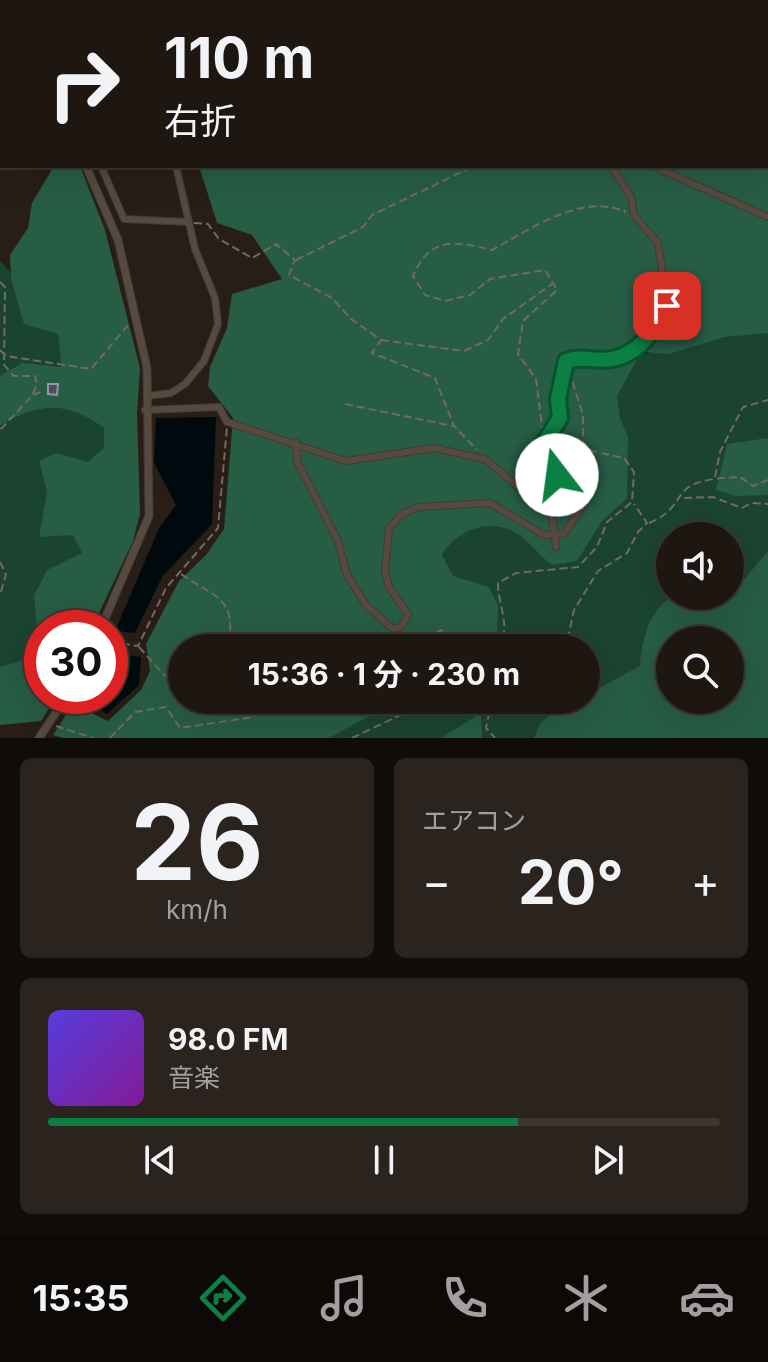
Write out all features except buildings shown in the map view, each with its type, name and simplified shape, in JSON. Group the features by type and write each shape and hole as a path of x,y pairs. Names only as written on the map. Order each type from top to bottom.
{"street":[{"path":"87,168 118,240 147,368 145,410 149,516 109,610"},
{"path":"103,168 124,219 189,222"},
{"path":"147,396 171,393 185,384 204,361 218,324 215,298 195,249 176,168"},
{"path":"296,442 297,461 338,541 347,575 366,605 393,629 401,627 408,614 389,587 385,572 389,528 402,514 418,507 490,503 544,535 564,534 587,499 586,491 557,475 544,443 560,418 558,399 566,361 578,357 611,360 633,350 653,333 667,306 658,243 634,215 631,197 612,168"},
{"path":"658,168 768,217"},
{"path":"145,410 219,407 227,422 296,442 346,461 434,448 485,459 552,515 556,547"},
{"path":"39,738 55,714"}],"path":[{"path":"470,168 372,215 363,227 295,260 289,275 332,298 351,319 381,340 464,351 488,340 503,319 553,284"},
{"path":"544,443 536,379 518,354 523,321 557,290 545,270 490,279 470,295 445,301 425,295 413,276 421,256 436,246 463,243 492,250 556,216 608,204 634,215"},
{"path":"189,222 208,224 219,239 252,258 276,244 295,260"},
{"path":"0,282 5,287 6,356 0,368"},
{"path":"0,350 6,356 91,369 137,314"},
{"path":"381,340 372,353 435,378 454,426 485,459"},
{"path":"0,430 32,396 37,384 35,376 14,376 4,365"},
{"path":"32,396 43,391"},
{"path":"714,479 720,452 743,407 768,400"},
{"path":"345,404 454,426"},
{"path":"138,646 166,588 218,528 227,422"},
{"path":"568,634 574,610 598,571 627,553 638,532 647,523 666,516 688,487 714,479 740,477 753,486 768,480"},
{"path":"682,498 713,497 742,508 751,503 768,504"},
{"path":"632,502 647,523"},
{"path":"0,562 6,574 0,595"},
{"path":"180,574 225,604 233,621 231,634"},
{"path":"393,629 396,634"},
{"path":"128,645 138,646 168,676"},
{"path":"110,738 135,712 166,707 168,710"},
{"path":"171,714 180,728 254,717 254,714"},
{"path":"352,738 403,714"},
{"path":"489,714 486,728 495,738"},
{"path":"49,724 93,738"}],"green space":[{"path":"53,168 81,168 105,230 140,368 137,413 140,514 133,541 100,610 35,610 34,596 47,570 82,553 73,535 39,537 47,492 39,461 56,453 88,462 104,448 104,428 77,413 53,408 28,412 0,425 0,376 22,363 62,367 58,334 24,324 11,278 10,255 28,228 32,203"},
{"path":"200,168 768,168 768,333 724,337 669,354 641,352 617,396 620,418 628,437 627,498 601,522 577,561 552,565 519,535 498,526 466,532 449,546 442,555 453,576 489,587 498,606 497,634 168,634 168,714 373,714 329,738 63,738 53,735 67,714 94,714 108,721 115,714 128,714 128,702 141,690 150,671 146,644 179,581 206,555 224,529 233,418 208,386 210,367 227,328 232,294 282,279 252,235 217,223"},
{"path":"0,261 65,331 109,421 88,557 54,610 24,610 24,664 0,675"},
{"path":"768,326 768,581 744,589 744,522 656,522 656,610 688,610 678,626 656,626 656,664 652,671 600,707 600,634 465,634 433,559 451,527 608,391 627,358"},
{"path":"768,438 768,495 736,496 716,490 727,444"},
{"path":"768,551 768,738 534,738 540,723 552,714 600,714 600,688 640,666 642,646 657,610 744,610 744,580"},
{"path":"24,658 24,714 45,714 41,721 0,725 0,667"},
{"path":"364,714 590,714 555,738 318,738"},
{"path":"479,714 481,714 482,738 441,738"}],"shaded area":[{"path":"216,417 212,524 162,577 135,633 128,632 128,610 124,610 159,528 176,505 154,463 156,418"},
{"path":"128,655 141,657 139,685 128,695"}],"route":[{"path":"557,475 544,443 560,418 558,399 566,361 578,357 611,360 633,350 653,333 667,306"}]}
